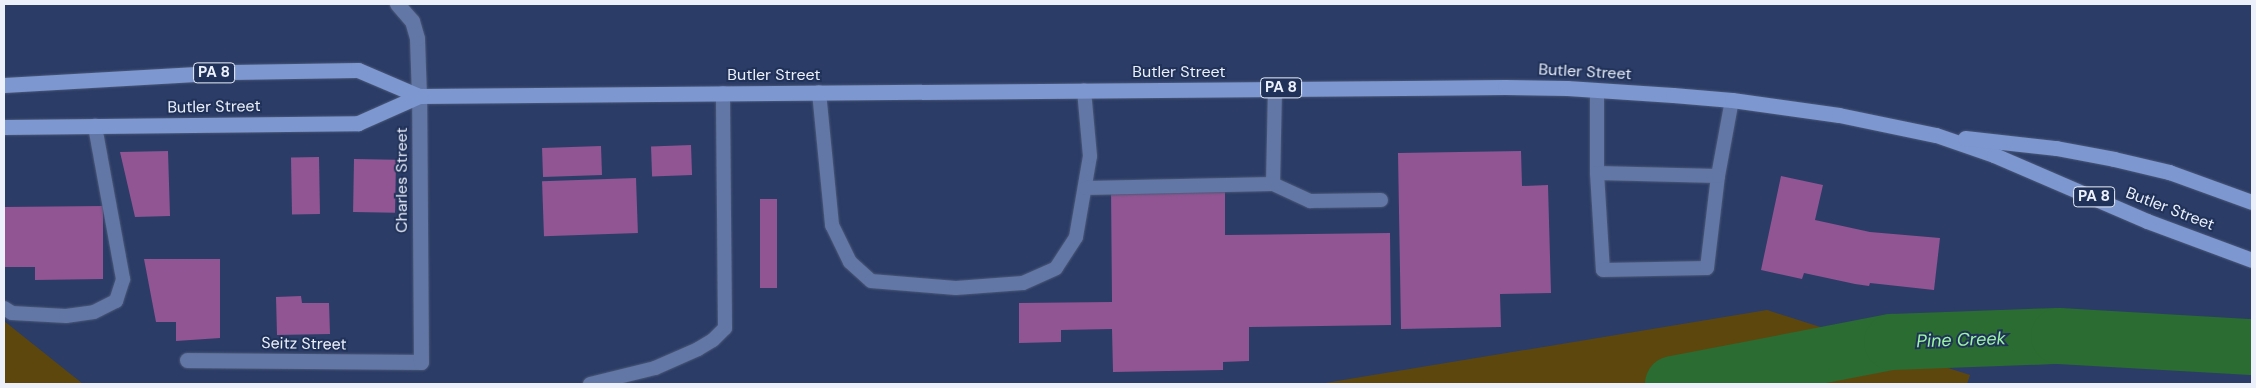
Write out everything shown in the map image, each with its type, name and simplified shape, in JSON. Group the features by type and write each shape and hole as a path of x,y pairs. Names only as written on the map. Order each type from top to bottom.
{"highway":[{"name":"Butler Street","path":"4,85 231,72 358,70 420,96"},
{"name":"Butler Street","path":"4,127 358,123 420,96 1505,87 1732,100 1839,115 1936,135 2056,148 2169,172 2252,202"},
{"name":"Butler Street","path":"1936,135 1994,155 2147,221 2252,260"}],"street":[{"name":"Charles Street","path":"397,4 412,21 417,38 420,96 421,362"},
{"name":"Seitz Street","path":"187,360 421,362"}],"lane":[{"path":"1273,184 1275,88"},
{"path":"819,92 832,225 850,262 871,281 956,288 1024,283 1056,268 1071,245 1076,237 1086,188 1090,156 1084,90"},
{"path":"1597,91 1597,173 1603,270 1707,268 1718,176 1732,100"},
{"path":"590,384 655,368 698,349 713,340 724,328 723,93"},
{"path":"4,308 12,313 66,316 94,312 116,301 123,279 95,126"},
{"path":"1597,173 1718,176"},
{"path":"1086,188 1273,184 1310,201 1381,200"}],"shaded area":[{"path":"1767,310 1970,375 1967,384 1319,384"},
{"path":"4,321 83,384 4,384"}],"building":[{"path":"691,145 692,175 652,176 651,146"},
{"path":"601,146 602,175 543,177 542,148"},
{"path":"168,151 170,216 135,217 120,152"},
{"path":"1521,151 1522,186 1548,185 1551,293 1500,294 1501,327 1401,329 1398,153"},
{"path":"291,157 319,157 320,214 292,214"},
{"path":"354,159 396,160 395,213 353,212"},
{"path":"1781,176 1823,185 1815,220 1870,232 1940,238 1934,290 1870,283 1869,286 1804,273 1802,279 1761,270"},
{"path":"636,178 638,233 544,236 542,181"},
{"path":"1225,187 1225,235 1390,233 1391,325 1249,327 1249,361 1223,362 1223,370 1113,372 1112,329 1061,330 1061,342 1019,343 1019,303 1112,302 1111,188"},
{"path":"760,199 777,199 777,288 760,288"},
{"path":"103,206 103,279 35,280 35,267 4,267 4,207"},
{"path":"144,259 220,259 220,338 176,341 176,322 156,322"},
{"path":"301,296 302,303 329,303 330,334 277,335 276,297"}],"waterway":[{"name":"Pine Creek","path":"1673,384 1892,342 2059,336 2252,347"}]}
